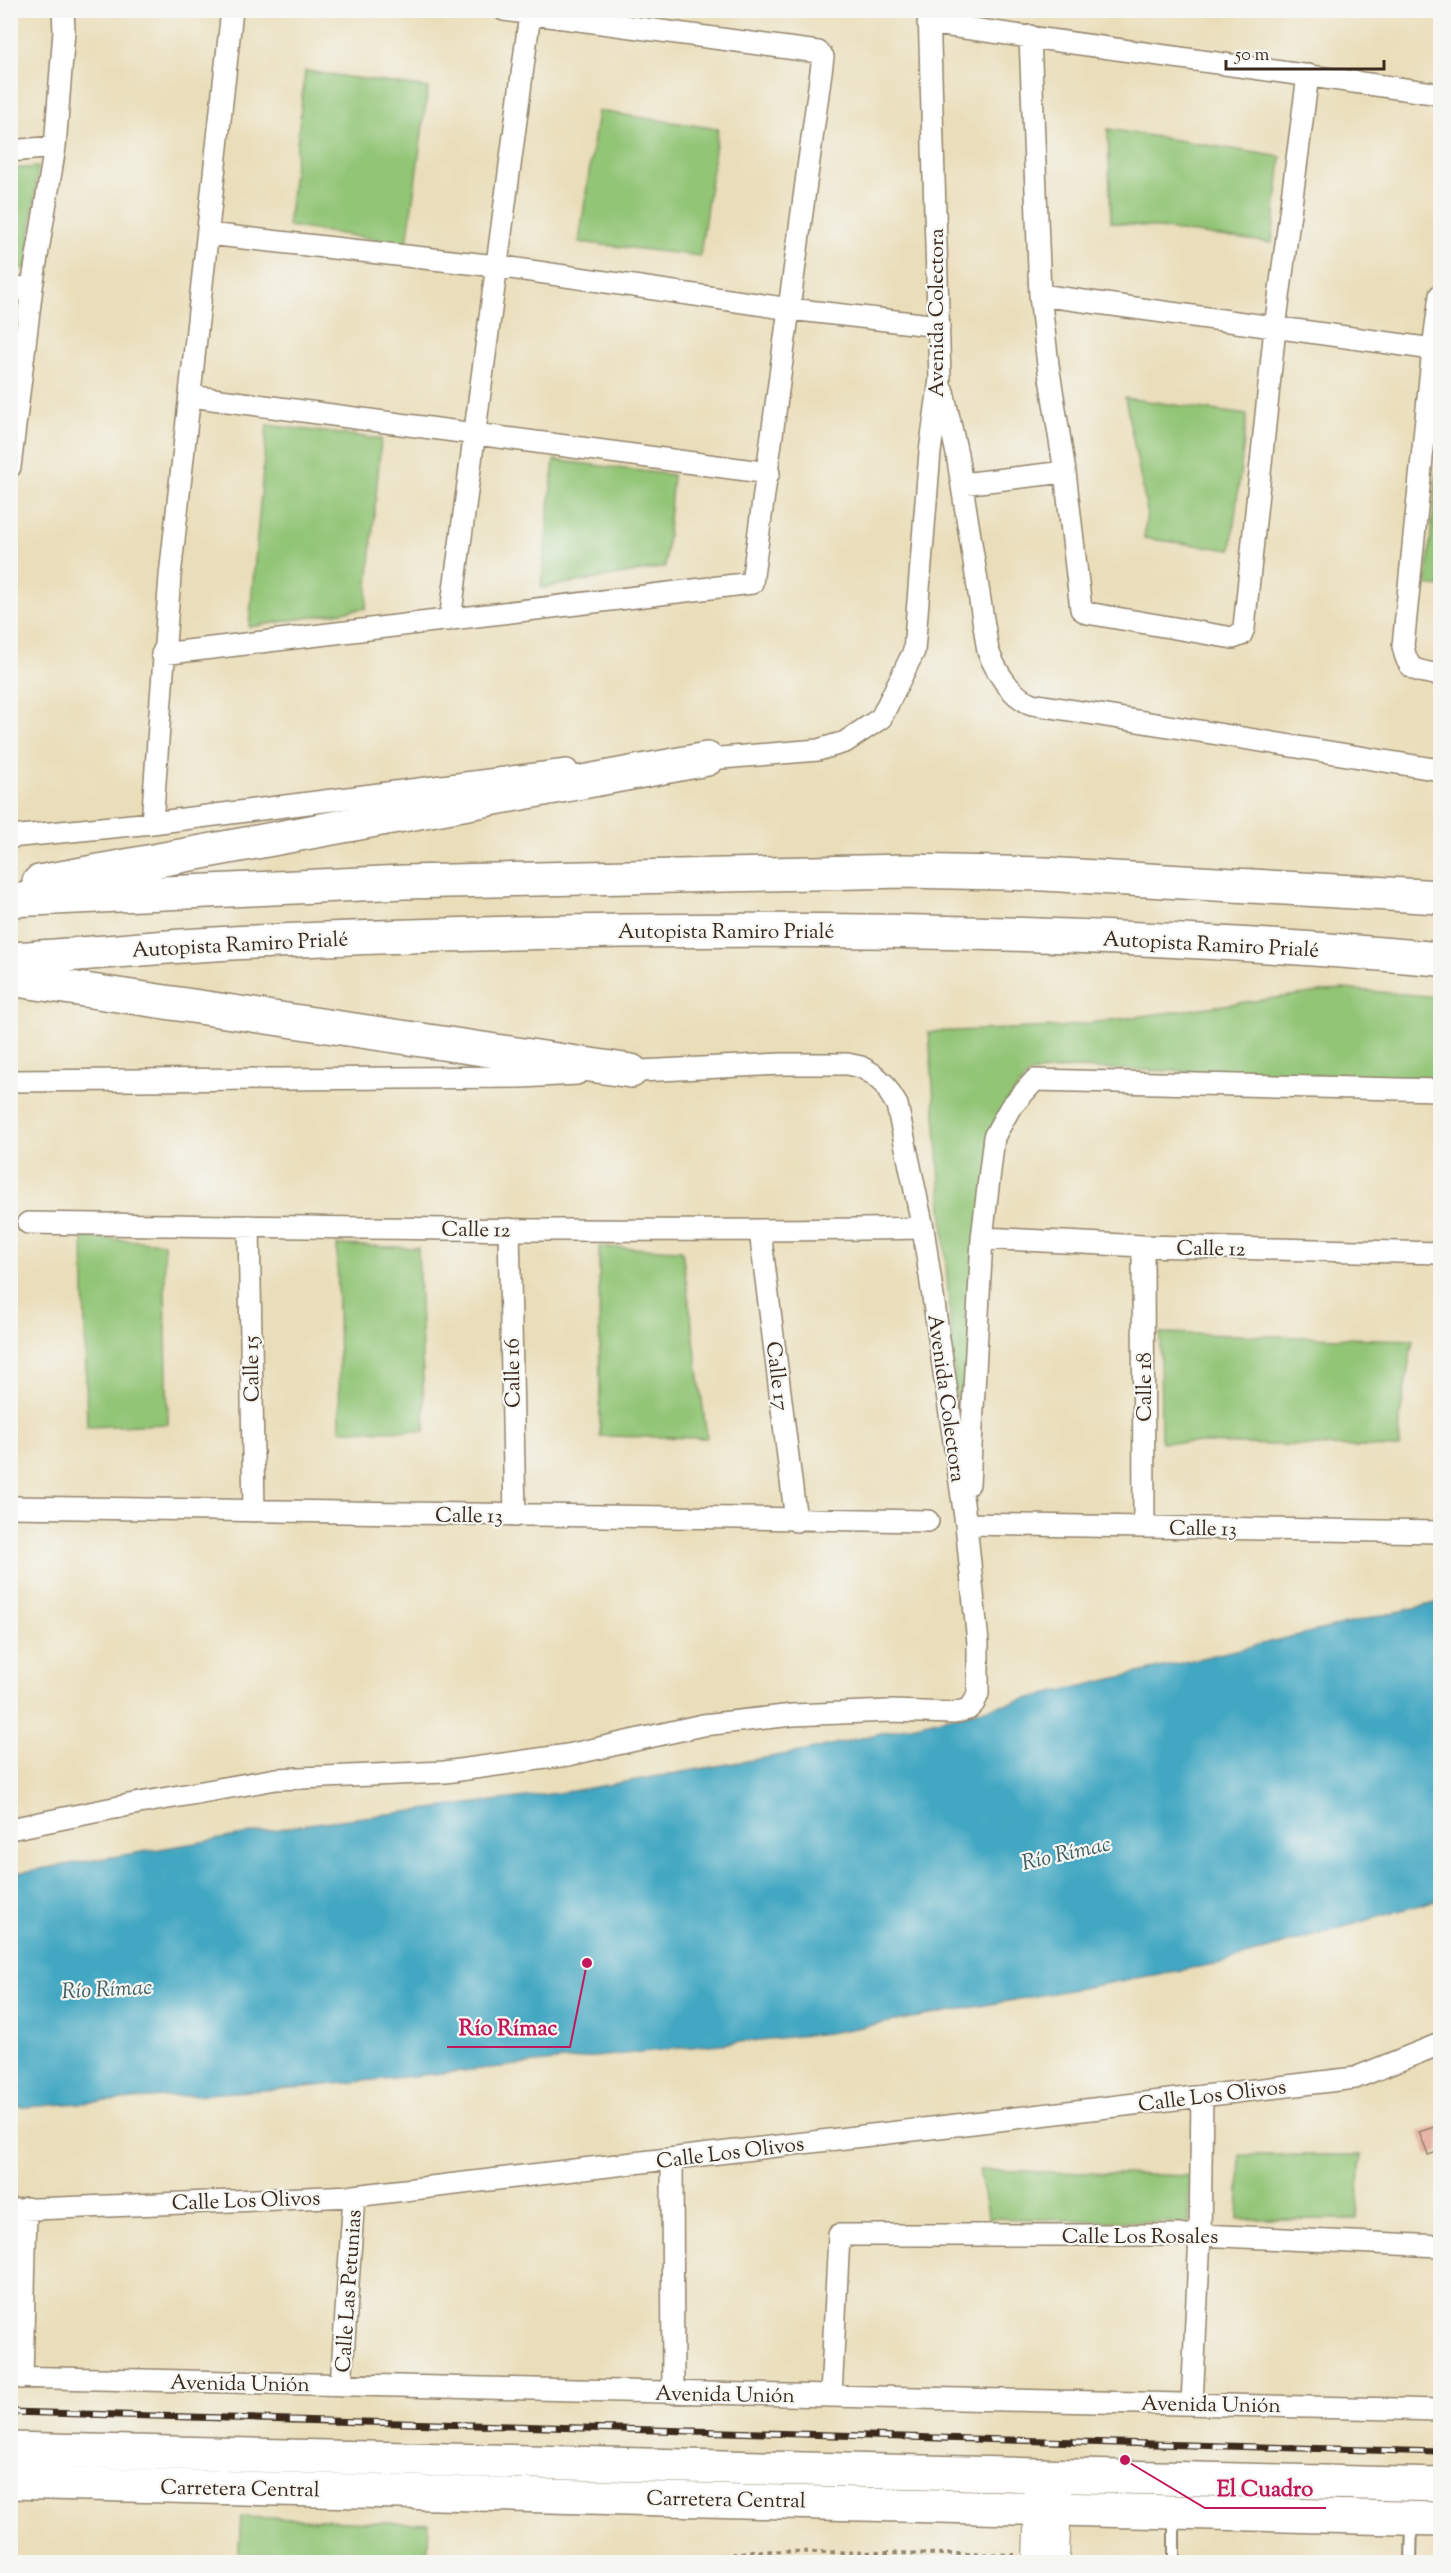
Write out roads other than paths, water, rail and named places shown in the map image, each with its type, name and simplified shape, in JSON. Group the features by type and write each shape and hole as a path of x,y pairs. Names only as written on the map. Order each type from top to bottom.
{"highway":[{"path":"10,887 707,759"},
{"path":"10,900 404,882 906,871 1044,874 1440,897"},
{"name":"Autopista Ramiro Prialé","path":"10,959 249,942 469,933 721,930 905,932 1146,940 1357,952 1440,960"},
{"path":"10,979 631,1071"},
{"name":"Carretera Central","path":"10,2449 1440,2485"},
{"name":"Carretera Central","path":"10,2482 1426,2518"}],"street":[{"path":"10,467 32,287 55,147 64,31 63,10"},
{"path":"152,824 162,654 232,10"},
{"path":"162,654 752,583 769,473 823,57 821,54 504,10"},
{"path":"450,620 531,14"},
{"path":"929,17 1030,36 1440,94"},
{"name":"Avenida Colectora","path":"707,759 818,750 845,742 881,718 914,651 930,452 940,379 929,17"},
{"path":"1030,36 1040,295 1048,365 1065,472 1081,609 1238,637 1244,628 1275,328 1308,75"},
{"path":"10,151 55,147"},
{"path":"208,234 496,266 790,309 939,326"},
{"path":"10,288 32,287"},
{"path":"1040,295 1437,350"},
{"path":"1440,295 1437,350 1403,646 1406,662 1416,670 1440,675"},
{"path":"940,379 962,484 988,651 1000,674 1024,702 1440,770"},
{"path":"190,396 769,473"},
{"path":"962,484 1065,472"},
{"path":"10,837 152,824 563,770 707,759"},
{"name":"Avenida Colectora","path":"10,1829 276,1779 445,1772 568,1755 703,1725 793,1715 889,1712 954,1713 968,1709 978,1694 978,1643 966,1524 923,1228 897,1105 884,1084 873,1074 861,1067 847,1064 782,1064 631,1071"},
{"path":"10,1081 521,1077 631,1071"},
{"path":"966,1524 975,1407 982,1238 994,1137 1010,1108 1035,1080 1440,1090"},
{"name":"Calle 12","path":"28,1223 760,1231 923,1228"},
{"name":"Calle 15","path":"249,1226 254,1511"},
{"name":"Calle 16","path":"509,1229 515,1516"},
{"name":"Calle 17","path":"760,1231 796,1521"},
{"name":"Calle 12","path":"982,1238 1143,1246 1440,1253"},
{"name":"Calle 18","path":"1143,1246 1144,1527"},
{"name":"Calle 13","path":"10,1507 796,1521 927,1521"},
{"name":"Calle 13","path":"966,1524 1440,1532"},
{"name":"Calle Los Olivos","path":"18,2209 354,2196 1355,2078 1440,2044"},
{"path":"1192,2404 1200,2235 1202,2096"},
{"path":"672,2159 673,2392"},
{"name":"Calle Las Petunias","path":"341,2385 354,2196"},
{"path":"16,2377 18,2209"},
{"name":"Calle Los Rosales","path":"831,2396 840,2235 1200,2235 1440,2246"},
{"name":"Avenida Unión","path":"16,2377 1440,2410"},
{"path":"1043,2560 1048,2475"}],"lane":[{"path":"1173,2562 1174,2512"},
{"path":"1411,2562 1426,2518"}],"water":[{"path":"1440,1602 1440,1899 1221,1963 828,2033 306,2087 11,2108 11,1874 308,1824 566,1792 805,1751"}],"railway":[{"path":"10,2412 1440,2452"}],"place":[{"name":"Río Rímac","path":"587,1963"},
{"name":"El Cuadro","path":"1125,2460"}]}
